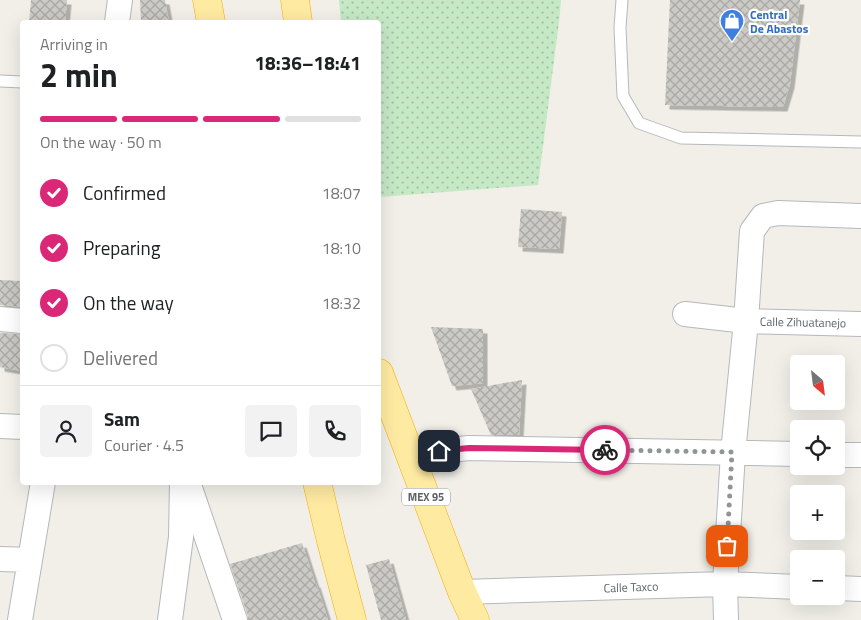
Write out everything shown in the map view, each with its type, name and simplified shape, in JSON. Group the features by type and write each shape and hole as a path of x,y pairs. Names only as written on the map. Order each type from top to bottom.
{"highway":[{"path":"207,0 211,20"},
{"path":"295,0 298,20"},
{"name":"MEX 95","path":"381,379 462,592 475,620"},
{"path":"318,485 352,620"}],"street":[{"path":"117,20 120,0"},
{"path":"726,620 725,584 732,452 746,321 752,230 764,216 778,212 861,216"},
{"name":"Calle Zihuatanejo","path":"685,314 746,321 861,324"},
{"path":"0,319 20,321"},
{"path":"0,426 20,427"},
{"path":"409,454 469,448 790,454"},
{"path":"845,455 861,455"},
{"path":"20,620 42,485"},
{"path":"170,620 181,537 182,485"},
{"path":"189,485 235,620"},
{"path":"0,559 30,560"},
{"name":"Calle Taxco","path":"462,592 725,584 790,587"},
{"path":"845,589 861,590"}],"lane":[{"path":"622,0 620,28 623,96 639,123 681,138 861,142"},
{"path":"0,81 20,82"}],"green space":[{"path":"339,0 561,0 538,185 381,197 381,20 341,20"}],"building":[{"path":"31,0 67,0 65,20 29,20"},
{"path":"140,0 165,0 169,20 141,20"},
{"name":"Central De Abastos","path":"670,0 800,0 790,84 783,107 665,105"},
{"path":"521,209 562,212 559,249 518,247"},
{"path":"0,280 20,281 20,307 0,305"},
{"path":"431,327 483,329 483,383 452,386"},
{"path":"0,333 20,334 20,371 0,367"},
{"path":"522,380 519,435 491,435 471,389"},
{"path":"302,543 328,620 248,620 230,564"},
{"path":"389,559 406,620 381,620 366,565"}],"way so far":[{"path":"605,450 732,452 727,546"}],"place":[{"name":"Central De Abastos","path":"732,42"}],"route":[{"path":"439,451 469,448 605,450"}]}
